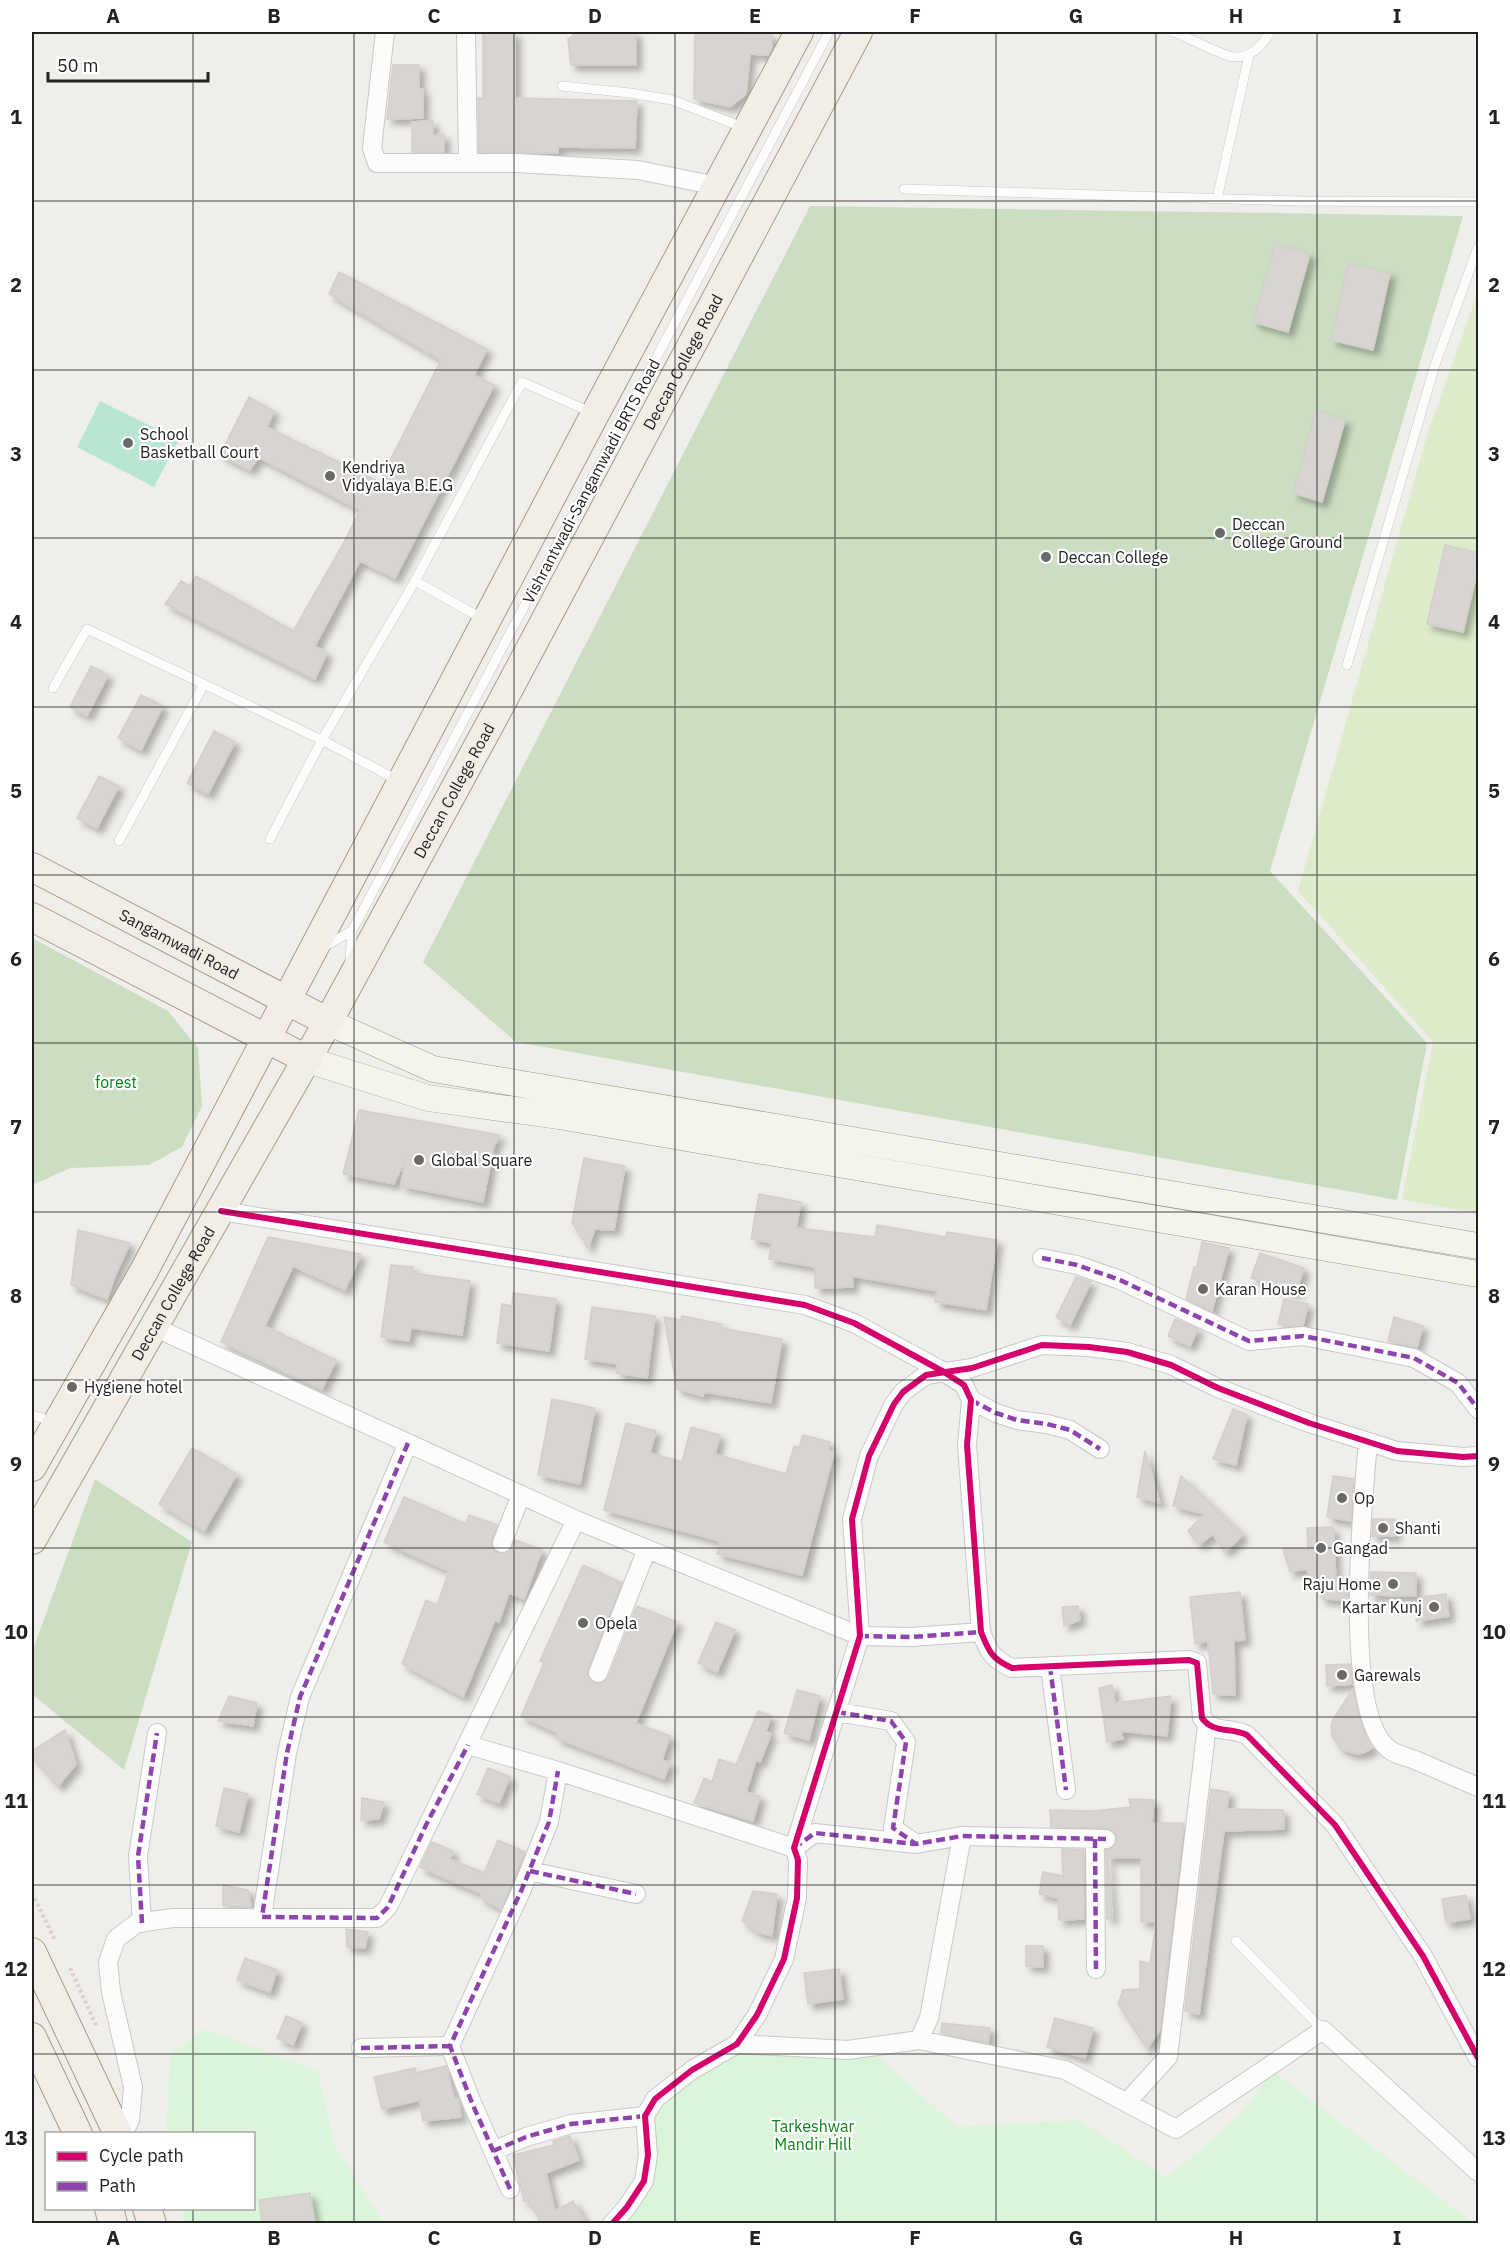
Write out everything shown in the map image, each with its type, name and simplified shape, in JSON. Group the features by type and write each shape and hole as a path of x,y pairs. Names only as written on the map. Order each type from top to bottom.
{"main road":[{"name":"Deccan College Road","path":"32,1540 308,1060 858,32"},
{"path":"32,1467 44,1419 144,1271 747,129 789,38"},
{"name":"Sangamwadi Road","path":"32,867 328,1022"},
{"path":"32,917 308,1060"},
{"path":"32,1952 118,2132"},
{"path":"32,2037 78,2132"}],"street":[{"path":"385,32 372,148 377,163 468,163 638,170 717,186"},
{"path":"466,32 468,163"},
{"path":"328,1022 433,1069 1479,1246"},
{"path":"308,1060 428,1098 571,1118 1479,1274"},
{"path":"221,1211 806,1305 854,1323 944,1371 964,1385 971,1400 967,1445 981,1632 989,1650 998,1662 1012,1668 1189,1660 1197,1663 1202,1718 1207,1725 1215,1728 1240,1731 1248,1735 1335,1825 1424,1956 1479,2058"},
{"path":"1042,1258 1077,1265 1120,1280 1249,1341 1303,1336 1414,1358 1458,1383 1479,1409"},
{"path":"154,1327 576,1520 860,1636 981,1632"},
{"path":"612,2223 627,2207 644,2181 648,2155 645,2115 655,2099 692,2070 737,2044 758,2015 784,1959 797,1898 798,1860 794,1848 860,1636 852,1519 869,1456 894,1404 903,1392 926,1376 944,1371 972,1368 1042,1345 1089,1347 1127,1352 1171,1365 1218,1388 1309,1423 1396,1451 1463,1457 1479,1456"},
{"path":"971,1400 996,1413 1017,1420 1070,1430 1100,1449"},
{"path":"1368,1442 1360,1531 1358,1606 1363,1683 1375,1731 1389,1749 1479,1787"},
{"path":"262,1917 287,1753 300,1697 408,1443"},
{"path":"502,1543 521,1495"},
{"path":"124,2132 130,2120 133,2087 111,1992 108,1962 116,1939 137,1923 173,1918 377,1918 388,1907 576,1520"},
{"path":"598,1672 647,1549"},
{"path":"1050,1666 1066,1790"},
{"path":"837,1712 891,1721 906,1742 893,1828 916,1844"},
{"path":"1127,2102 1168,2057 1207,1725"},
{"path":"142,1923 138,1856 157,1733"},
{"path":"468,1745 558,1771 794,1848"},
{"path":"510,2189 450,2046 530,1870 549,1822 558,1771"},
{"path":"794,1848 815,1833 916,1844 962,1836 1100,1839 1096,1969"},
{"path":"919,2040 929,2018 962,1836"},
{"path":"530,1870 636,1894"},
{"path":"737,2044 848,2050 919,2040 1065,2070 1176,2129 1323,2030 1479,2172"},
{"path":"361,2048 450,2046"},
{"path":"493,2151 526,2137 571,2124 645,2115"}],"lane":[{"name":"Vishrantwadi-Sangamwadi BRTS Road","path":"352,932 829,32"},
{"path":"1174,32 1233,58 1249,55 1264,42 1270,32"},
{"path":"1217,199 1249,55"},
{"path":"562,86 672,100 747,129"},
{"path":"904,189 1217,199 1479,202"},
{"path":"1347,665 1435,365 1479,247"},
{"path":"270,839 322,740 415,581 522,382 595,414"},
{"path":"415,581 486,621"},
{"path":"53,688 87,629 322,740 401,782"},
{"path":"119,842 204,684"},
{"path":"311,954 352,932"},
{"path":"348,985 352,932"},
{"path":"1236,1941 1323,2030"}],"green space":[{"name":"Deccan College","path":"810,206 1463,216 1270,871 1427,1043 1397,1200 516,1042 423,962"},
{"path":"1478,292 1478,1213 1402,1200 1433,1042 1298,891 1429,429"},
{"name":"School Basketball Court","path":"100,401 179,440 154,487 77,447"},
{"name":"forest","path":"32,938 168,1011 198,1048 202,1106 182,1147 149,1165 71,1168 32,1185"},
{"path":"95,1479 192,1542 124,1770 32,1694 32,1652"},
{"path":"204,2029 318,2071 334,2144 384,2223 186,2223 182,2210 255,2210 255,2132 166,2132 170,2055"},
{"name":"Tarkeshwar Mandir Hill","path":"748,2044 867,2047 957,2127 1079,2120 1167,2178 1240,2115 1273,2071 1473,2223 596,2224 644,2181 655,2099"}],"building":[{"path":"483,32 515,32 515,98 637,101 635,148 558,147 558,153 479,152 478,98 483,98"},
{"path":"577,32 636,32 636,65 571,65 568,39"},
{"path":"695,32 772,34 772,47 768,55 750,54 746,94 730,107 694,99"},
{"path":"393,65 419,65 419,89 423,89 423,118 387,119"},
{"path":"433,121 433,135 444,134 444,152 412,152 412,122"},
{"path":"1275,244 1310,254 1288,332 1253,322"},
{"path":"1348,264 1390,273 1373,350 1331,340"},
{"name":"Kendriya Vidyalaya B.E.G","path":"339,272 487,349 474,375 494,385 395,578 360,561 315,646 327,653 315,679 165,604 181,581 190,586 196,576 293,631 360,510 258,457 250,470 220,455 249,397 274,411 267,427 379,482 441,360 329,294"},
{"path":"1316,411 1345,420 1322,502 1293,493"},
{"path":"1445,545 1479,553 1479,564 1463,632 1427,624"},
{"path":"91,666 108,675 87,716 70,707"},
{"path":"141,695 163,706 141,750 118,738"},
{"path":"214,731 235,742 208,794 187,783"},
{"path":"99,776 119,786 97,828 77,818"},
{"name":"Global Square","path":"359,1110 500,1135 494,1146 483,1202 401,1186 405,1160 394,1184 343,1174"},
{"path":"584,1158 625,1166 614,1230 595,1229 588,1248 572,1222"},
{"path":"759,1194 801,1202 796,1228 875,1237 877,1225 946,1237 947,1232 997,1240 986,1310 935,1302 937,1291 852,1276 853,1287 815,1288 815,1267 769,1259 772,1243 751,1239"},
{"path":"78,1230 130,1243 107,1299 71,1285"},
{"path":"268,1237 361,1254 345,1290 293,1266 265,1326 336,1360 322,1389 221,1342"},
{"path":"1202,1242 1229,1248 1212,1311 1186,1299 1194,1267 1197,1267"},
{"path":"1260,1253 1304,1268 1296,1293 1251,1278"},
{"path":"391,1265 413,1267 412,1273 470,1281 462,1335 411,1328 409,1341 381,1337"},
{"path":"1076,1277 1091,1282 1070,1325 1056,1317"},
{"path":"513,1293 556,1299 549,1351 497,1343 502,1304 512,1306"},
{"path":"1284,1299 1308,1304 1303,1325 1278,1324"},
{"path":"592,1307 655,1316 647,1378 616,1373 618,1364 585,1359"},
{"path":"682,1316 722,1324 721,1328 782,1339 771,1403 704,1392 703,1396 677,1389 664,1317 681,1320"},
{"path":"1394,1317 1423,1326 1417,1347 1388,1341"},
{"path":"1175,1319 1198,1329 1190,1346 1168,1336"},
{"path":"552,1399 595,1408 580,1484 538,1475"},
{"path":"1233,1409 1247,1415 1236,1465 1213,1459"},
{"path":"626,1423 656,1431 650,1453 682,1462 691,1427 720,1435 715,1454 786,1474 794,1446 799,1447 803,1435 830,1442 828,1450 834,1452 802,1575 717,1554 720,1541 604,1510"},
{"path":"192,1448 237,1474 204,1531 159,1504"},
{"path":"1145,1451 1160,1503 1137,1497"},
{"path":"1181,1476 1243,1535 1225,1552 1213,1534 1199,1545 1188,1531 1204,1514 1173,1506"},
{"name":"Op","path":"1333,1476 1354,1479 1351,1521 1327,1517"},
{"path":"404,1497 466,1524 469,1515 497,1525 491,1544 498,1554 509,1551 515,1540 542,1550 524,1599 509,1593 499,1622 495,1620 463,1697 402,1664 426,1600 437,1605 449,1571 384,1542"},
{"name":"Shanti","path":"1373,1519 1395,1519 1395,1536 1372,1536"},
{"path":"1333,1527 1336,1581 1348,1582 1348,1600 1323,1599 1306,1569 1290,1572 1283,1549 1308,1549 1307,1528"},
{"path":"583,1565 622,1583 588,1669 587,1675 593,1683 600,1684 608,1678 637,1606 677,1622 636,1723 670,1736 662,1760 670,1763 664,1779 556,1738 558,1733 521,1716 544,1663 540,1661"},
{"name":"Raju Home","path":"1371,1572 1416,1573 1416,1596 1370,1595"},
{"path":"1240,1592 1245,1640 1234,1641 1235,1695 1213,1694 1208,1641 1195,1644 1190,1597"},
{"name":"Kartar Kunj","path":"1446,1594 1449,1616 1416,1621 1423,1597"},
{"path":"1078,1606 1080,1620 1064,1626 1062,1607"},
{"path":"716,1622 735,1630 717,1672 698,1663"},
{"name":"Garewals","path":"1350,1664 1353,1684 1327,1686 1326,1665"},
{"path":"1112,1685 1115,1703 1171,1696 1167,1736 1121,1731 1123,1739 1107,1742 1099,1688"},
{"path":"1353,1689 1364,1732 1374,1747 1356,1754 1341,1749 1332,1736 1331,1727 1333,1719"},
{"path":"797,1690 820,1696 809,1740 784,1733"},
{"path":"229,1696 257,1703 253,1726 218,1721"},
{"path":"758,1711 771,1716 766,1731 771,1734 760,1762 756,1760 746,1792 760,1796 753,1821 694,1803 704,1778 712,1782 719,1759 736,1765"},
{"path":"65,1730 76,1764 58,1786 32,1757 32,1751"},
{"path":"488,1768 510,1777 499,1803 477,1794"},
{"path":"224,1788 248,1794 239,1832 216,1826"},
{"path":"1211,1789 1229,1792 1227,1809 1283,1810 1284,1829 1224,1831 1199,2014 1185,2011"},
{"path":"362,1798 384,1802 379,1819 361,1820"},
{"path":"1129,1799 1154,1800 1152,1823 1184,1823 1160,2030 1147,2049 1118,2004 1123,1990 1140,1989 1140,1961 1150,1964 1156,1922 1141,1922 1141,1858 1108,1858 1112,1918 1107,1919 1106,1850 1116,1844 1116,1834 1106,1828 1051,1827 1050,1810 1094,1811 1131,1807"},
{"path":"498,1840 525,1852 501,1909 480,1898 482,1894 420,1867 432,1842 453,1851 450,1859 484,1873"},
{"path":"1062,1849 1084,1850 1084,1919 1059,1920 1058,1898 1039,1894 1043,1872 1063,1876"},
{"path":"223,1885 248,1890 251,1907 223,1906"},
{"path":"753,1891 777,1894 772,1936 758,1932 742,1921"},
{"path":"1466,1895 1470,1919 1446,1923 1442,1899"},
{"path":"346,1929 368,1932 365,1948 347,1947"},
{"path":"1026,1946 1043,1946 1043,1967 1026,1966"},
{"path":"245,1958 277,1970 270,1992 237,1980"},
{"path":"839,1969 843,1999 808,2004 804,1973"},
{"path":"286,2016 302,2023 293,2045 277,2038"},
{"path":"1055,2018 1093,2028 1085,2058 1047,2047"},
{"path":"942,2023 990,2028 988,2043 941,2033"},
{"path":"446,2066 454,2098 458,2099 461,2117 423,2121 420,2100 382,2109 374,2077 415,2068 416,2073"},
{"path":"570,2136 579,2160 546,2173 555,2211 573,2201 586,2223 534,2223 540,2220 528,2200 524,2201 513,2155 554,2145 553,2141"},
{"path":"310,2193 315,2223 262,2223 259,2200"}],"marked path":[{"path":"1042,1258 1077,1265 1120,1280 1249,1341 1303,1336 1414,1358 1458,1383 1478,1409"},
{"path":"971,1400 996,1413 1017,1420 1070,1430 1100,1449"},
{"path":"408,1443 300,1697 287,1753 262,1917 377,1918 388,1907 426,1825 468,1745"},
{"path":"860,1636 911,1637 981,1632"},
{"path":"1050,1666 1066,1790"},
{"path":"837,1712 891,1721 906,1742 893,1828 916,1844 962,1836 1106,1839"},
{"path":"142,1923 138,1856 157,1733"},
{"path":"510,2189 450,2046 522,1889 549,1822 558,1771"},
{"path":"794,1848 815,1833 915,1844"},
{"path":"1095,1839 1096,1969"},
{"path":"530,1871 636,1894"},
{"path":"361,2048 450,2046"},
{"path":"493,2151 526,2137 571,2124 645,2116"}],"cycle path":[{"path":"221,1211 805,1305 854,1323 964,1385 971,1400 967,1445 981,1632 992,1654 1012,1668 1189,1660 1197,1663 1202,1718 1206,1723 1217,1728 1247,1735 1335,1825 1423,1956 1478,2058"},
{"path":"612,2224 627,2207 644,2181 648,2155 645,2116 655,2099 692,2070 737,2044 757,2015 784,1959 797,1898 798,1860 794,1848 860,1636 852,1519 869,1456 894,1404 903,1392 926,1375 972,1368 1042,1345 1089,1347 1127,1352 1171,1365 1218,1388 1309,1423 1397,1451 1463,1457 1478,1456"}],"place":[{"name":"School Basketball Court","path":"128,443"},
{"name":"Kendriya Vidyalaya B.E.G","path":"330,476"},
{"name":"Deccan College Ground","path":"1220,533"},
{"name":"Deccan College","path":"1046,557"},
{"name":"Global Square","path":"419,1160"},
{"name":"Karan House","path":"1203,1289"},
{"name":"Hygiene hotel","path":"72,1387"},
{"name":"Op","path":"1342,1498"},
{"name":"Shanti","path":"1383,1528"},
{"name":"Gangad","path":"1321,1548"},
{"name":"Raju Home","path":"1393,1584"},
{"name":"Kartar Kunj","path":"1434,1607"},
{"name":"Opela","path":"583,1623"},
{"name":"Garewals","path":"1342,1675"}]}
